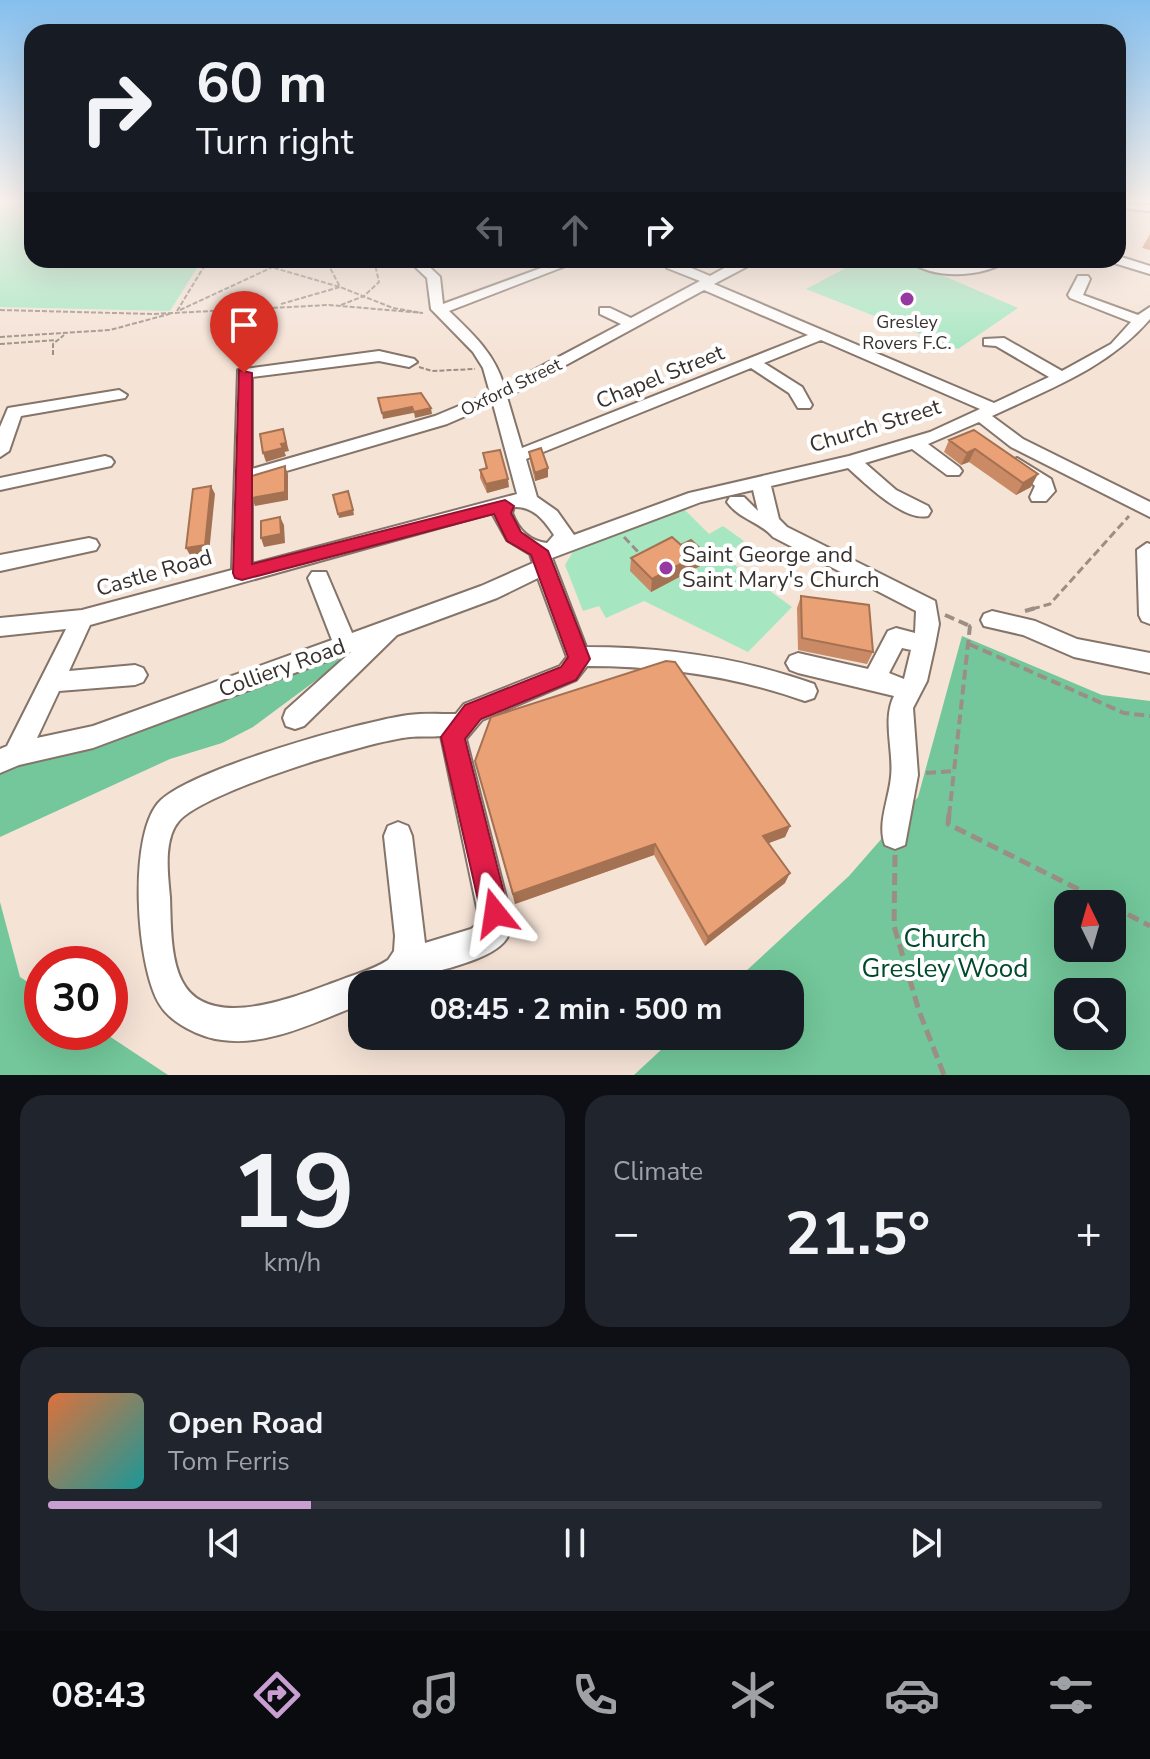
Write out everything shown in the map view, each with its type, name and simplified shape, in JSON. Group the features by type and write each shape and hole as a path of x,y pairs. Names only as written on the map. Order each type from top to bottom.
{"street":[{"path":"1126,262 1150,270"},
{"path":"423,268 433,277 434,299 440,310 479,349 491,368 528,499 559,527 564,536 560,545 545,556"},
{"path":"440,310 553,268"},
{"path":"678,268 988,413 1017,443 1144,509"},
{"name":"Oxford Street","path":"242,478 441,420 499,395 733,268"},
{"path":"933,268 955,272 971,268"},
{"path":"1083,279 1075,295 1078,298 1146,318"},
{"path":"605,311 631,323"},
{"name":"Church Street","path":"545,556 613,526 696,497 852,461 915,443 961,425 1063,378 1116,347 1146,318"},
{"name":"Chapel Street","path":"515,457 820,335"},
{"path":"989,342 999,341 1063,378"},
{"path":"242,573 244,373 379,356 409,362"},
{"path":"753,363 796,390 804,405"},
{"path":"0,451 14,412 119,395"},
{"path":"961,425 1044,483 1046,491 1039,497"},
{"path":"915,443 953,471"},
{"path":"852,461 889,494 921,511"},
{"path":"0,484 105,462"},
{"path":"761,483 770,521 780,532 927,607 924,645 901,707 905,775 895,835"},
{"name":"Castle Road","path":"0,627 82,619 242,573 528,499"},
{"path":"737,502 750,515 770,521"},
{"path":"399,970 405,965 479,942 495,930 495,913 453,737 473,712 568,673 578,656 545,556 514,536 502,513 505,506"},
{"path":"559,527 589,536"},
{"path":"0,563 89,545"},
{"path":"1147,550 1150,615"},
{"name":"Colliery Road","path":"8,757 93,737 345,645 393,627 545,556"},
{"path":"319,578 345,645"},
{"path":"8,757 51,682 82,619"},
{"path":"981,623 1027,627 1074,648 1150,663"},
{"path":"295,718 393,627"},
{"path":"874,680 896,637 924,645"},
{"path":"578,656 635,656 765,674 805,691"},
{"path":"798,663 874,680 909,692"},
{"path":"51,682 135,675"},
{"path":"348,993 261,1021 220,1024 187,1008 170,992 161,969 154,855 157,832 170,810 188,795 233,778 388,730 410,726 463,725"},
{"path":"398,836 410,939 405,965"}],"path":[{"path":"177,311 203,268"},
{"path":"0,334 108,332 151,323 269,268 340,287 393,308 423,313"},
{"path":"330,268 340,287"},
{"path":"337,306 364,296 379,282 376,268"},
{"path":"275,306 340,287"},
{"path":"0,310 134,314 275,306 337,306 405,314 440,310"},
{"path":"0,344 35,344 56,340 68,333"},
{"path":"53,355 56,340"},
{"path":"409,362 432,371 491,368"},
{"path":"927,607 981,623 1050,604 1144,509"},
{"path":"613,526 648,562"},
{"path":"981,623 969,644 948,824 1080,890"},
{"path":"969,644 1124,713 1150,716"},
{"path":"905,775 954,771"},
{"path":"895,835 894,926 919,1011 944,1075"},
{"path":"1126,913 1150,926"}],"green space":[{"path":"0,254 24,254 24,268 197,268 170,311 0,307"},
{"name":"Gresley Rovers F.C.","path":"846,268 926,268 1018,308 958,349 806,289"},
{"path":"683,508 709,534 723,526 744,541 724,557 792,607 748,652 644,601 606,618 599,606 583,611 565,565 574,550"},
{"name":"Church Gresley Wood","path":"962,636 1102,695 1150,701 1150,1075 634,1075 661,1050 804,1050 804,970 747,970 849,876 918,797"},
{"path":"365,644 253,727 222,743 170,759 0,837 0,768"},
{"path":"0,902 20,977 24,980 24,1050 128,1049 168,1075 0,1075"}],"building":[{"path":"421,393 431,408 414,412 412,407 382,413 378,398"},
{"path":"283,429 286,443 281,444 283,448 263,453 260,434"},
{"path":"974,430 1038,474 1023,483 975,449 967,453 949,440"},
{"path":"541,448 548,468 535,473 529,452"},
{"path":"500,450 508,479 486,484 480,470 487,468 483,453"},
{"path":"285,466 285,492 252,498 252,476"},
{"path":"211,486 205,545 186,548 193,489"},
{"path":"348,491 353,510 338,514 333,495"},
{"path":"280,517 281,534 261,538 261,521"},
{"path":"672,537 681,545 691,540 704,552 652,579 631,558"},
{"path":"801,596 869,605 873,652 802,638"},
{"path":"666,661 675,662 790,826 763,836 790,873 708,937 655,844 513,894 475,761 491,717"}],"place":[{"name":"Gresley Rovers F.C.","path":"907,299"},
{"name":"Saint George and Saint Mary's Church","path":"666,568"}],"route":[{"path":"244,373 242,573 505,506 502,513 507,527 526,545 539,551 579,659 568,673 473,712 453,737 495,913"}]}
